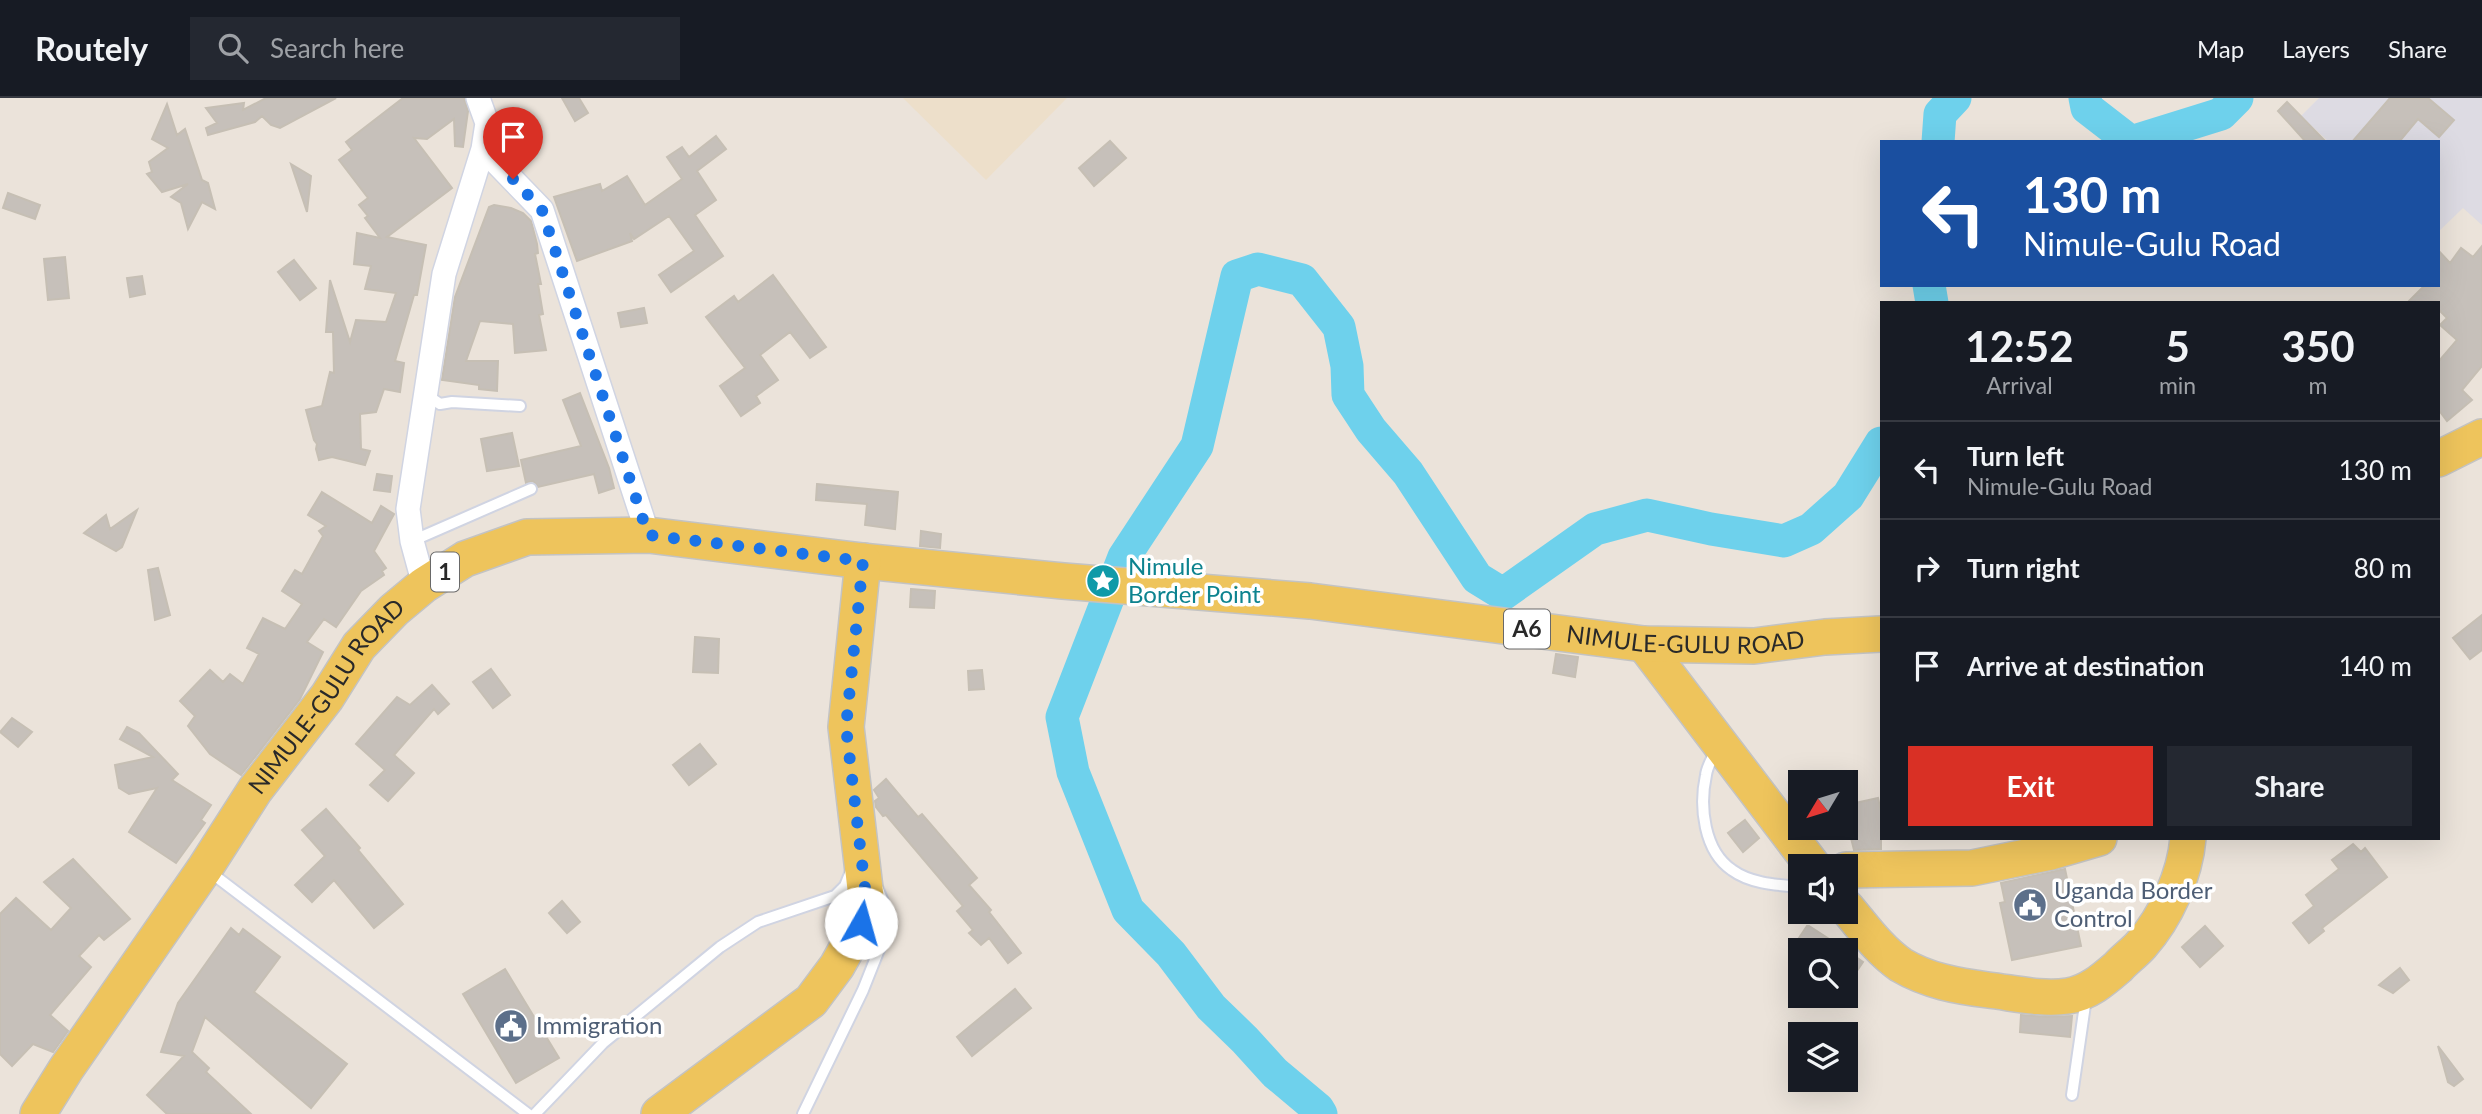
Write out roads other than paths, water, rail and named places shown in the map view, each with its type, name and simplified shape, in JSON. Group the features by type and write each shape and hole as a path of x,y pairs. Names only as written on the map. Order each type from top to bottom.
{"main road":[{"path":"2440,458 2482,437"},
{"name":"NIMULE-GULU ROAD","path":"38,1114 255,790 327,696 359,646 394,610 424,585 465,559 527,537 648,535 863,561 1112,586 1310,601 1644,644 1754,646 1880,634"},
{"path":"659,1114 811,1001 837,966 861,923 866,897 846,727 863,561"},
{"path":"1644,644 1802,854"},
{"path":"1858,870 1972,868 2051,852 2092,840"},
{"path":"2173,840 2180,854 2180,877"},
{"path":"1858,921 1877,944 1917,974 1946,984 2040,997 2068,996 2087,991 2103,980 2142,944 2180,877 2188,840"}],"street":[{"path":"424,585 412,541 408,509 444,274 483,149 487,123 478,98"},
{"path":"483,149 542,210 648,535"}],"lane":[{"path":"425,394 440,404 452,402 520,406"},
{"path":"412,541 531,489"},
{"path":"1718,743 1706,775 1705,788 1705,828 1713,852 1732,871 1765,883 1788,877"},
{"path":"535,1114 603,1043 720,947 758,922 835,896 845,886 860,851"},
{"path":"803,1114 863,990 886,932 888,915 860,851"},
{"path":"205,868 528,1114"},
{"path":"2072,1095 2087,991"}],"waterway":[{"path":"1938,140 1940,114 1955,98"},
{"path":"2085,98 2087,108 2128,140"},
{"path":"2137,140 2221,114 2237,98"},
{"path":"1321,1114 1275,1073 1211,1007 1171,954 1128,910 1073,772 1062,717 1124,557 1197,446 1237,276 1258,269 1302,280 1339,327 1347,366 1348,395 1371,430 1408,473 1477,578 1503,594 1595,529 1647,515 1784,541 1811,529 1848,496 1880,445"},
{"path":"1929,287 1932,301"}],"place":[{"name":"Nimule Border Point","path":"1103,581"},
{"name":"Uganda Border Control","path":"2030,905"},
{"name":"Immigration","path":"511,1026"}]}
